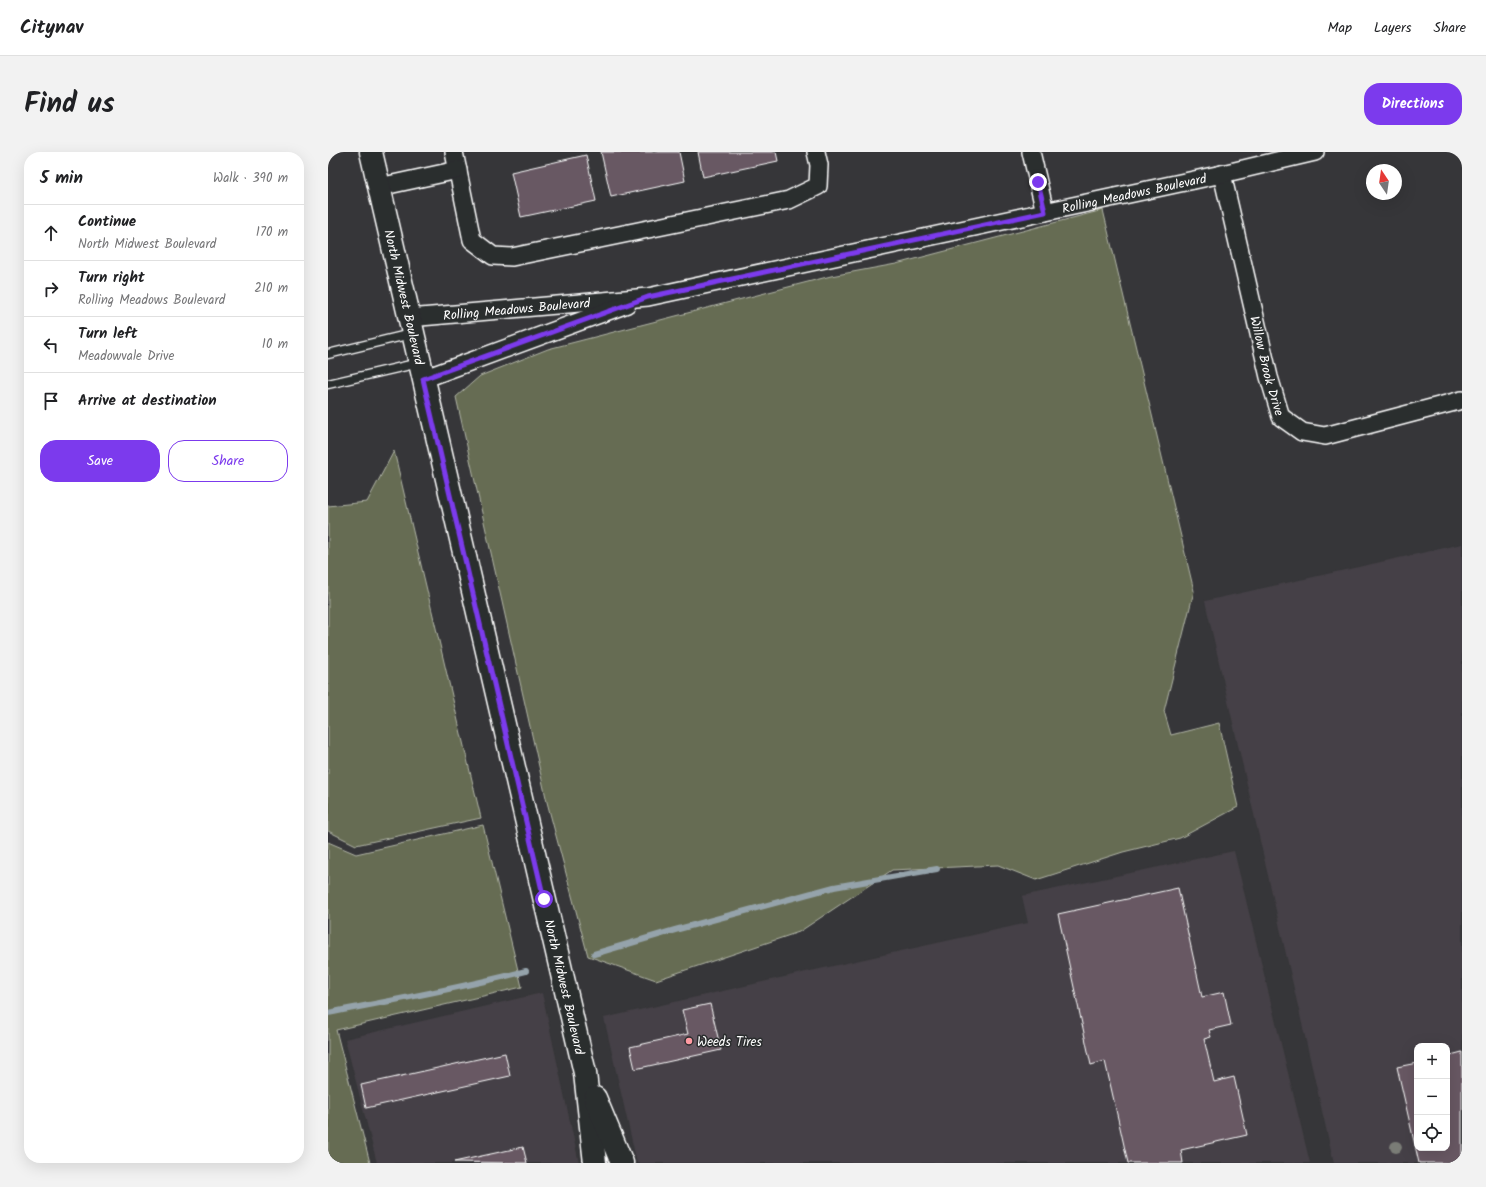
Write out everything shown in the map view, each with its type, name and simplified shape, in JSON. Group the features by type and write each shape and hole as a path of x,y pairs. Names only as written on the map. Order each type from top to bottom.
{"main road":[{"name":"North Midwest Boulevard","path":"370,152 585,1073 595,1163"},
{"name":"North Midwest Boulevard","path":"585,1073 622,1163"}],"street":[{"path":"454,152 472,240 492,256 512,257 788,200 818,186 819,165 816,152"},
{"path":"1031,152 1045,212"},
{"name":"Rolling Meadows Boulevard","path":"410,326 648,297 1222,174 1315,152"},
{"path":"379,187 458,170"},
{"name":"Willow Brook Drive","path":"1222,174 1269,378 1281,417 1302,432 1325,436 1462,400"},
{"name":"Rolling Meadows Boulevard","path":"421,371 648,297"}],"lane":[{"path":"328,354 410,326"},
{"path":"328,384 421,371"}],"shaded area":[{"path":"1462,544 1462,1163 1334,1163 1205,601"},
{"path":"1234,851 1310,1163 637,1163 604,1018 1028,923 1022,896"},
{"path":"542,993 579,1163 377,1163 345,1039"}],"green space":[{"path":"1103,210 1194,591 1164,711 1171,735 1219,723 1238,807 1180,838 1123,852 1036,880 998,865 892,870 799,932 656,980 588,956 547,802 456,397 480,376 548,349 831,276 896,264"},
{"path":"394,451 481,818 356,845 328,831 328,506 367,502"},
{"path":"483,825 522,987 336,1030 370,1163 328,1163 328,842 356,854"}],"building":[{"path":"601,152 679,152 685,181 611,197"},
{"path":"698,152 776,152 778,161 703,177"},
{"path":"586,155 596,201 521,217 511,172"},
{"path":"1178,888 1202,997 1224,992 1231,1025 1209,1030 1211,1037 1204,1039 1214,1082 1234,1077 1247,1135 1181,1150 1183,1163 1128,1163 1105,1061 1091,1065 1058,914"},
{"name":"Weeds Tires","path":"710,1004 721,1050 635,1069 630,1047 688,1034 682,1010"},
{"path":"1462,1052 1462,1163 1419,1163 1416,1151 1450,1151 1450,1055"},
{"path":"505,1053 510,1076 366,1108 361,1085"},
{"path":"1414,1064 1414,1141 1397,1067"},
{"path":"523,1147 527,1163 454,1162"}],"waterway":[{"path":"594,954 675,930 834,887 937,869"},
{"path":"328,1013 452,988 526,971"}],"place":[{"name":"Weeds Tires","path":"689,1041"}],"route":[{"path":"544,899 423,379 648,297 1045,212 1038,182"}]}
